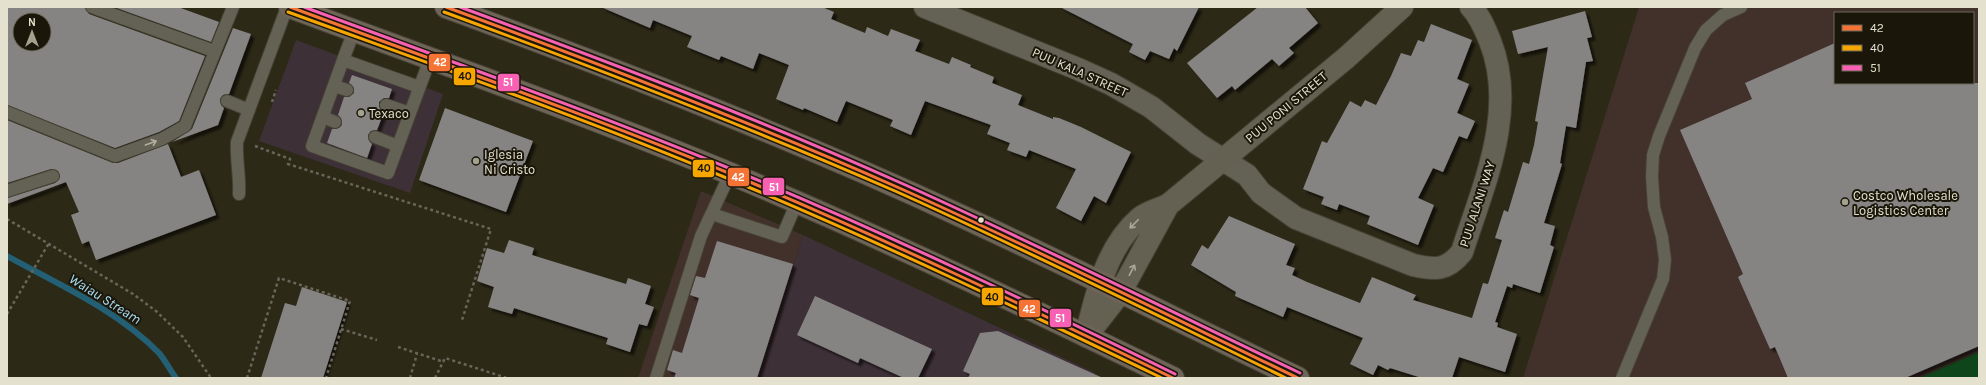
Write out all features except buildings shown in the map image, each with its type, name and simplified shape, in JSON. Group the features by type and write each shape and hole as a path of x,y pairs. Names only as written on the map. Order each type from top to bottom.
{"main road":[{"path":"290,7 617,128 730,174 796,202 1086,336 1166,377"},
{"path":"446,7 589,60 740,120 961,216 1298,378"}],"street":[{"name":"PUU KALA STREET","path":"925,7 1078,69 1110,84 1151,107 1198,144 1223,159"},
{"name":"PUU PONI STREET","path":"1086,336 1099,283 1126,232 1141,217 1168,205 1346,58 1402,7"},
{"name":"PUU ALANI WAY","path":"1223,159 1247,175 1261,193 1296,218 1414,264 1434,269 1453,263 1462,252 1492,160 1500,114 1501,89 1492,46 1485,27 1471,7"},
{"name":"PUU PONI STREET","path":"1086,336 1120,293 1168,205"}],"lane":[{"path":"92,7 214,52"},
{"path":"7,112 115,156 162,139 185,126 233,7"},
{"path":"239,194 240,178 236,160 237,142 287,7"},
{"path":"1622,378 1663,279 1665,260 1662,237 1654,207 1652,177 1653,155 1659,136 1695,48 1706,30 1723,15 1741,7"},
{"path":"354,31 312,146 388,173 430,59"},
{"path":"343,60 419,87"},
{"path":"334,86 347,90"},
{"path":"227,101 249,110"},
{"path":"386,105 410,114"},
{"path":"323,117 335,122"},
{"path":"375,137 398,146"},
{"path":"656,378 701,236 730,174"},
{"path":"7,191 53,176"},
{"path":"712,214 782,237 796,202"}],"path":[{"path":"7,219 133,294 156,311 183,337 211,378"},
{"path":"7,314 49,244"},
{"path":"247,378 279,278 350,300 326,378"},
{"path":"341,329 377,340"},
{"path":"398,347 444,362"},
{"path":"410,378 418,354"},
{"path":"435,378 446,358 507,378"}],"shaded area":[{"path":"1639,7 1979,7 1979,352 1919,378 1523,378"},
{"path":"296,40 443,94 410,193 259,141"},
{"path":"701,191 803,235 759,378 638,378"},
{"path":"803,235 1095,373 1093,378 759,378"}],"green space":[{"path":"1979,352 1979,378 1919,378"}],"waterway":[{"name":"Waiau Stream","path":"7,256 87,299 125,324 159,353 176,378"}],"transit line":[{"name":"42","path":"290,7 567,109 731,174 843,222 954,273 1173,378"},
{"name":"51","path":"304,7 518,86 731,169 899,242 1065,320 1175,374"},
{"name":"42","path":"446,7 673,93 897,187 998,233 1298,378"},
{"name":"51","path":"460,7 682,91 847,159 1001,229 1300,373"},
{"name":"40","path":"288,12 454,72 620,135 784,202 1001,301 1162,378"},
{"name":"40","path":"444,12 671,98 783,143 895,191 1042,259 1286,378"}],"place":[{"name":"Texaco","path":"361,113"},
{"name":"Iglesia Ni Cristo","path":"476,161"},
{"name":"Costco Wholesale Logistics Center","path":"1845,202"}]}
